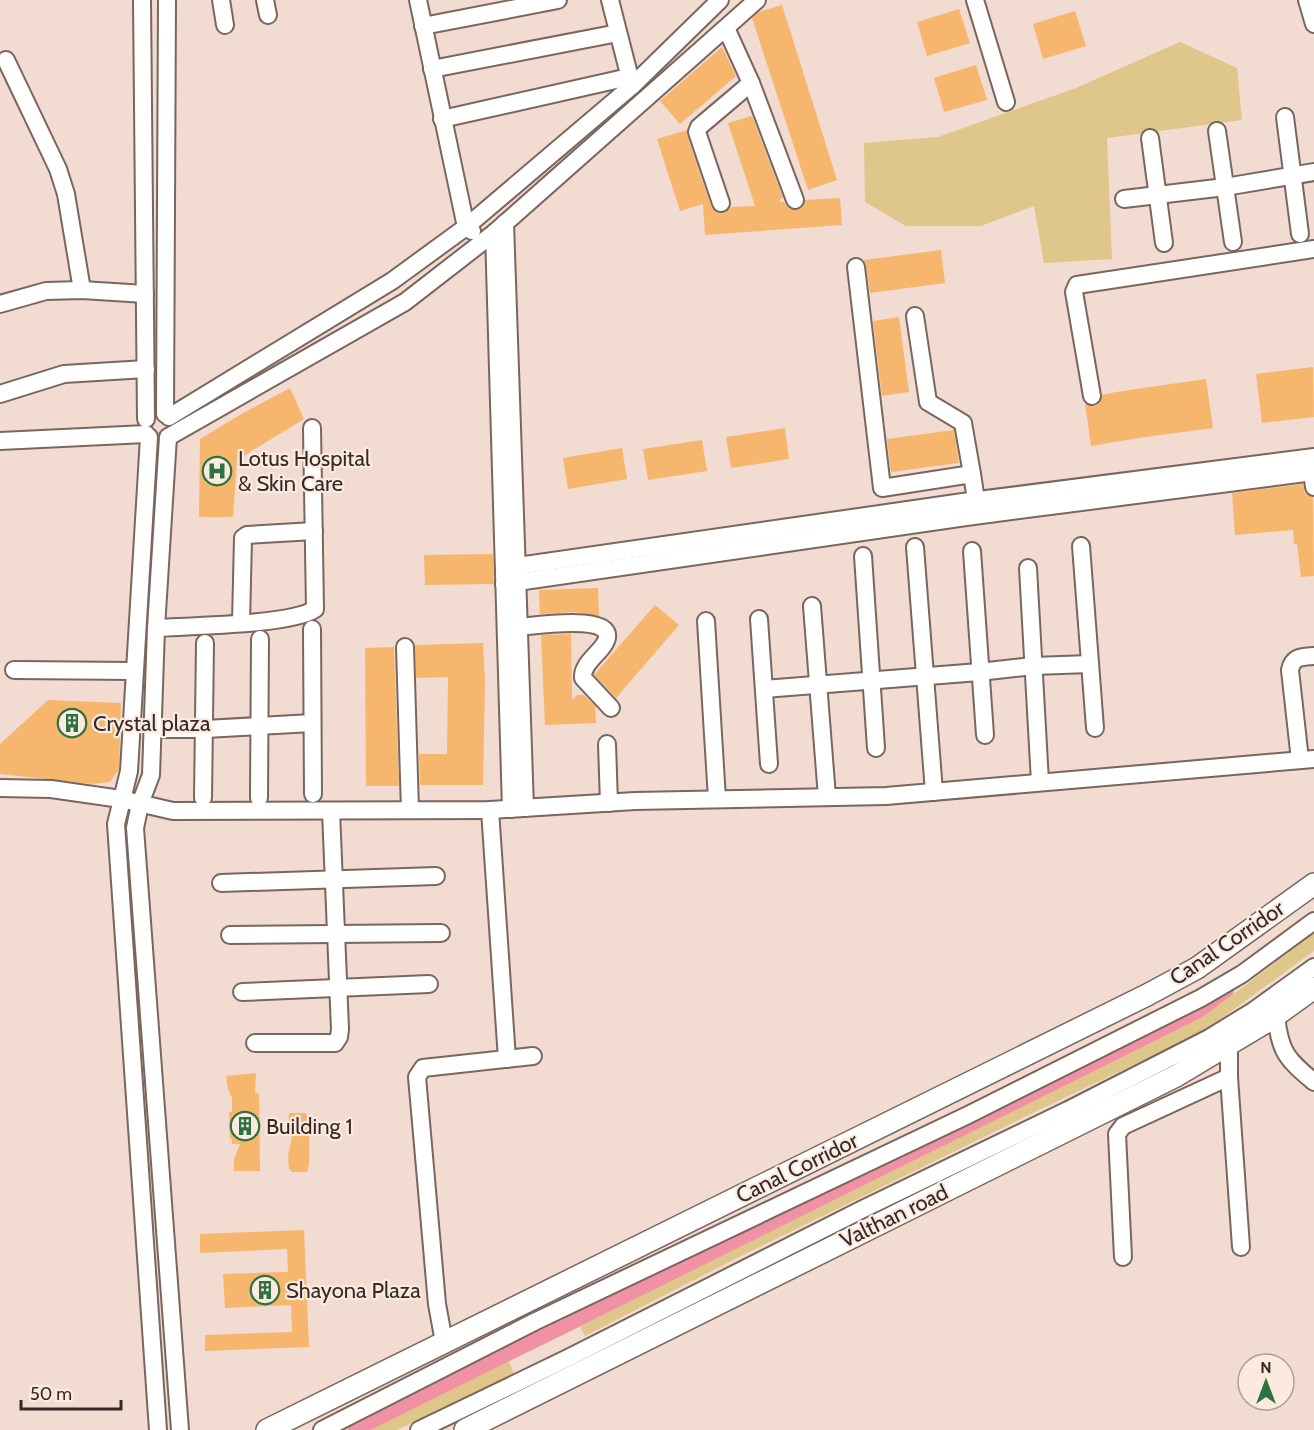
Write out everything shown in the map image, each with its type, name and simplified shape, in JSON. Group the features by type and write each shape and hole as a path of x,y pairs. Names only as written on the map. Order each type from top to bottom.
{"main road":[{"name":"Canal Corridor","path":"267,1430 1167,984 1197,968 1314,884"},
{"name":"Valthan road","path":"465,1430 1166,1081 1230,1045 1276,1016 1314,988"}],"street":[{"path":"142,0 147,430 129,771 116,824 158,1430"},
{"path":"167,0 167,415 173,424 169,436 156,628 151,775 140,804 135,828 180,1430"},
{"path":"221,0 225,25"},
{"path":"418,0 466,227"},
{"path":"423,26 558,0"},
{"path":"610,0 630,82"},
{"path":"147,430 157,412 167,415 392,281 466,227 720,0"},
{"path":"0,441 147,430 160,441 405,302 495,232 757,0"},
{"path":"975,0 1006,102"},
{"path":"1307,0 1314,24"},
{"path":"726,28 751,83 795,200"},
{"path":"432,69 618,33"},
{"path":"6,60 58,169 66,194 82,290"},
{"path":"442,119 630,82"},
{"path":"721,203 697,132 751,83"},
{"path":"1285,117 1300,234"},
{"path":"1217,130 1233,242"},
{"path":"1150,138 1164,243"},
{"path":"1124,200 1225,187 1314,172"},
{"path":"466,227 495,232"},
{"path":"495,232 511,575 518,809"},
{"path":"1092,396 1074,292 1077,285 1314,249"},
{"path":"856,267 882,488 972,474"},
{"path":"0,304 46,291 82,290 145,294"},
{"path":"915,316 928,402 963,423 976,500"},
{"path":"0,394 64,374 146,369"},
{"path":"156,628 241,623 303,615 315,609 312,428"},
{"path":"511,575 1313,472"},
{"path":"511,575 976,500 1313,472"},
{"path":"241,623 243,538 247,535 314,531"},
{"path":"1081,546 1095,728"},
{"path":"915,547 934,792"},
{"path":"972,551 985,735"},
{"path":"864,556 876,748"},
{"path":"1028,568 1040,782"},
{"path":"511,575 519,627 518,809"},
{"path":"812,606 827,797"},
{"path":"759,618 769,764"},
{"path":"706,621 717,799"},
{"path":"519,627 588,622 601,627 607,638 585,668 583,678 611,708"},
{"path":"312,629 313,794"},
{"path":"259,798 260,639"},
{"path":"202,798 205,644"},
{"path":"405,647 410,810"},
{"path":"0,788 51,789 121,799 173,812 490,810 717,799 886,796 1307,759 1290,670 1296,657 1314,656"},
{"path":"764,689 926,677 1033,666 1090,664"},
{"path":"14,670 135,671"},
{"path":"153,729 260,727 312,723"},
{"path":"607,744 609,803"},
{"path":"490,810 507,1059"},
{"path":"255,1043 335,1043 340,1029 331,811"},
{"path":"221,883 436,876"},
{"path":"322,1430 534,1322 968,1115 1169,1014 1242,974 1314,921"},
{"path":"230,935 441,933"},
{"path":"418,1430 568,1358 1199,1043 1253,1011 1314,967"},
{"path":"242,992 429,984"},
{"path":"1276,1016 1280,1045 1290,1062 1314,1082"},
{"path":"1230,1045 1229,1077 1241,1247"},
{"path":"444,1342 437,1304 417,1077 423,1068 533,1056"},
{"path":"1123,1257 1117,1134 1123,1126 1229,1077"}],"shaded area":[{"path":"1180,42 1237,68 1242,120 1107,138 1112,259 1044,263 1034,206 981,226 906,226 865,202 864,143 938,137 1076,88"},
{"path":"1314,933 1314,951 1204,1031 733,1260 585,1336 580,1327 509,1361 514,1374 397,1430 338,1430 790,1207 968,1128 1202,1014 1242,988"}],"building":[{"path":"782,5 837,180 808,190 752,18 759,12"},
{"path":"959,9 970,43 927,56 917,22"},
{"path":"1075,11 1086,46 1043,59 1033,24"},
{"path":"722,47 736,76 680,124 660,101"},
{"path":"976,65 987,100 944,112 934,78"},
{"path":"752,116 783,198 780,202 784,202 788,208 794,210 803,207 805,200 840,198 842,225 705,235 703,204 680,211 657,139 687,130 711,206 715,211 724,213 730,207 755,206 728,123"},
{"path":"941,250 945,283 870,293 864,260"},
{"path":"899,317 909,392 882,396 873,321"},
{"path":"1313,367 1314,417 1262,423 1256,374"},
{"path":"1206,379 1213,428 1091,446 1085,404 1094,406 1099,404 1102,395 1116,392"},
{"path":"290,388 304,419 237,460 233,517 199,517 200,439"},
{"path":"785,428 789,459 731,468 726,437"},
{"path":"954,430 959,463 891,472 887,439"},
{"path":"702,440 707,471 648,480 643,449"},
{"path":"622,448 627,479 568,489 563,458"},
{"path":"1303,484 1305,493 1313,497 1314,576 1301,577 1293,530 1235,535 1232,493"},
{"path":"493,554 494,584 425,585 424,555"},
{"path":"598,588 599,616 575,612 540,614 539,590"},
{"path":"655,605 679,625 616,698 594,675"},
{"path":"571,634 572,700 577,695 584,695 595,706 596,723 545,725 541,635"},
{"path":"483,643 485,681 483,785 420,785 419,754 447,754 448,677 416,678 415,645"},
{"path":"394,647 399,786 366,786 365,648"},
{"name":"Crystal plaza","path":"48,700 121,703 119,769 110,782 92,784 0,774 0,744"},
{"name":"Building 1","path":"256,1073 255,1094 259,1093 260,1171 234,1171 234,1159 240,1144 232,1144 232,1139 230,1139 229,1112 232,1112 232,1098 226,1076"},
{"path":"289,1113 306,1113 309,1123 307,1172 292,1172 289,1168 288,1156 292,1137 288,1130"},
{"name":"Shayona Plaza","path":"304,1230 309,1347 205,1351 205,1335 292,1332 291,1305 225,1308 223,1274 288,1272 287,1249 200,1253 200,1234"}],"waterway":[{"path":"355,1430 1199,1011 1227,990"}],"place":[{"name":"Lotus Hospital & Skin Care","path":"217,471"},
{"name":"Crystal plaza","path":"72,723"},
{"name":"Building 1","path":"245,1126"},
{"name":"Shayona Plaza","path":"265,1290"}]}
